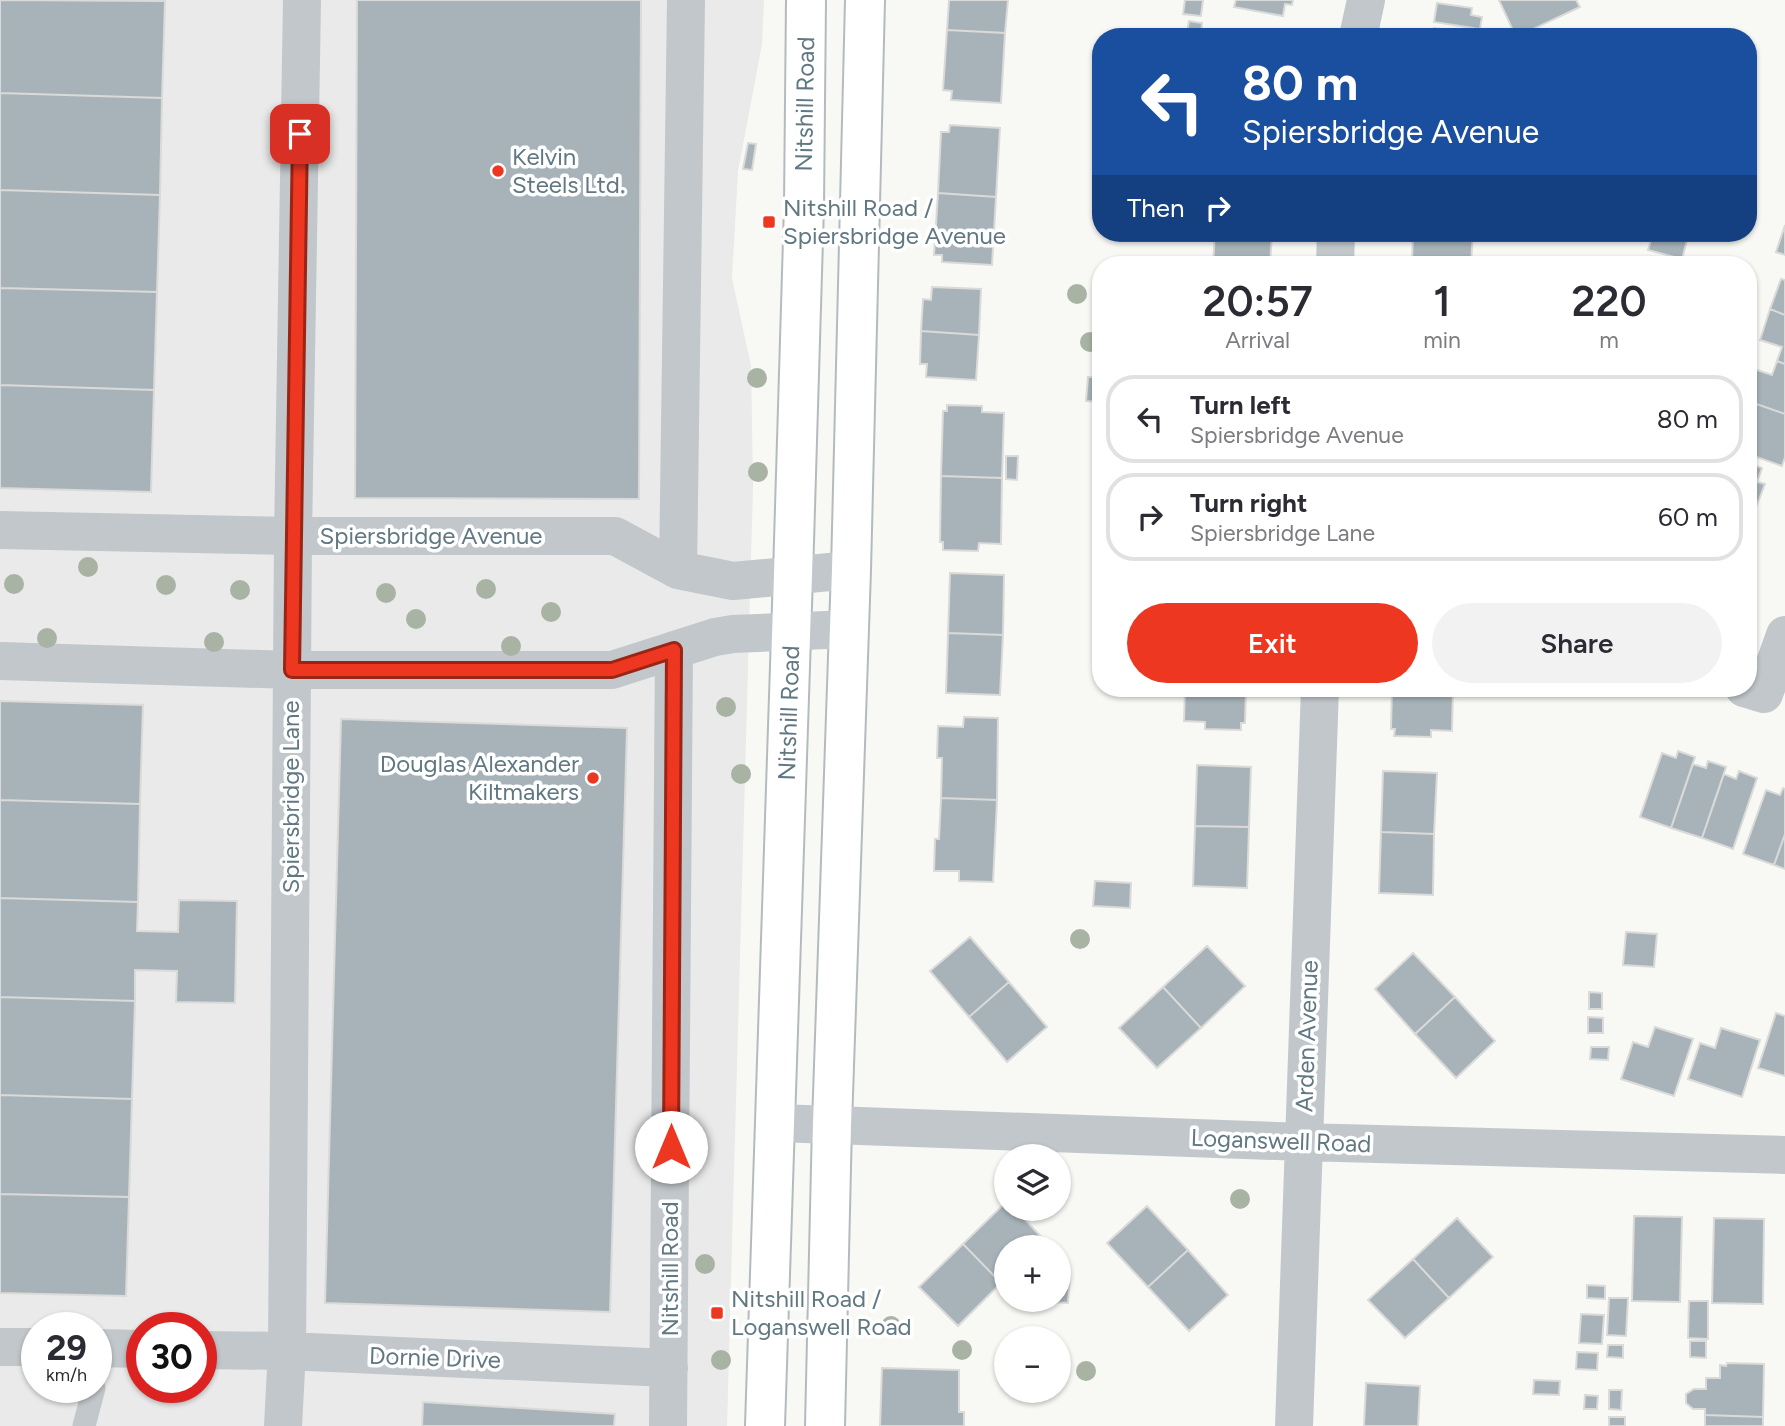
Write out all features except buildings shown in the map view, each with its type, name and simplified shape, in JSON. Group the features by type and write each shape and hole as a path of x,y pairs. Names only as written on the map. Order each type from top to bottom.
{"main road":[{"name":"Nitshill Road","path":"765,1426 771,1204 777,1123 804,206 806,0"},
{"path":"825,1426 865,0"}],"street":[{"name":"Spiersbridge Lane","path":"283,1426 287,1351 293,536 302,0"},
{"path":"678,570 687,0"},
{"path":"1360,28 1366,0"},
{"name":"Spiersbridge Avenue","path":"0,530 293,536 615,536 678,570 733,581 851,570"},
{"path":"0,661 292,670 612,670 733,634 849,629"},
{"path":"1757,692 1764,694 1785,635"},
{"name":"Nitshill Road","path":"668,1426 674,650"},
{"name":"Arden Avenue","path":"1294,1426 1320,697"},
{"name":"Loganswell Road","path":"777,1123 1303,1142 1785,1155"},
{"path":"0,1347 21,1347"},
{"name":"Dornie Drive","path":"217,1350 670,1368"}],"lane":[{"path":"84,1426 90,1403"}],"shaded area":[{"path":"0,0 764,0 762,44 738,171 732,278 751,366 753,486 727,1426 0,1426"}],"place":[{"name":"Kelvin Steels Ltd.","path":"498,171"},
{"name":"Nitshill Road / Spiersbridge Avenue","path":"769,222"},
{"name":"Douglas Alexander Kiltmakers","path":"593,778"},
{"name":"Nitshill Road / Loganswell Road","path":"717,1313"}],"route":[{"path":"300,134 292,670 612,670 674,650 671,1147"}]}
